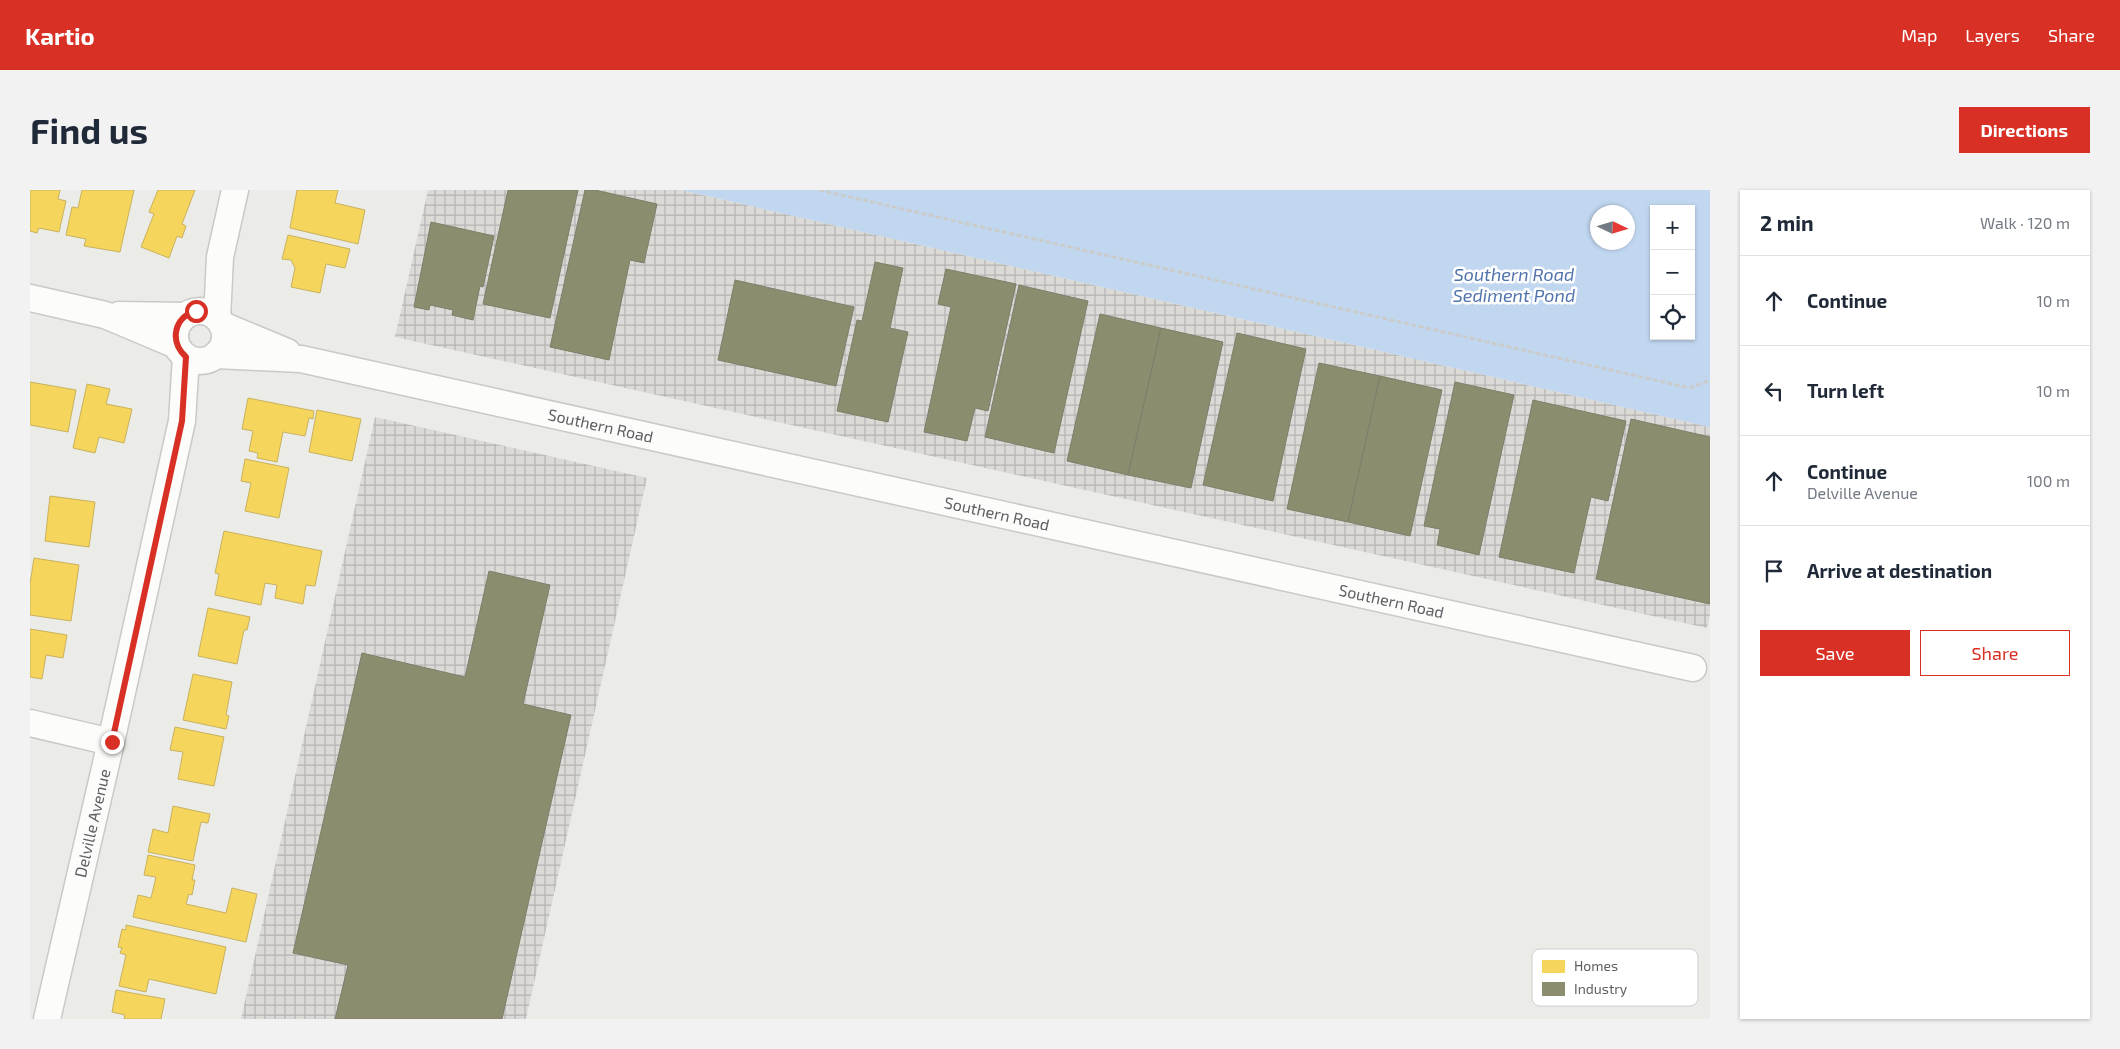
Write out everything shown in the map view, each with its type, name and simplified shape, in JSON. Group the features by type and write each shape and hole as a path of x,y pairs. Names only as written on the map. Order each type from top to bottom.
{"street":[{"path":"205,318 235,190"},
{"name":"Southern Road","path":"30,298 105,315 197,354 301,358"},
{"name":"Southern Road","path":"105,315 205,318 301,358 1693,668"},
{"path":"205,318 224,341 197,354 176,329 205,318"},
{"name":"Delville Avenue","path":"47,1019 112,742 197,354"},
{"path":"30,723 112,742"}],"path":[{"path":"819,190 1690,388 1710,380"}],"shaded area":[{"path":"428,190 681,190 1710,427 1710,614 1707,628 395,337"},
{"path":"375,417 647,478 526,1019 241,1019"}],"water":[{"name":"Southern Road Sediment Pond","path":"681,190 1710,190 1710,427"}],"building: Homes":[{"path":"30,190 60,190 58,199 66,201 59,232 39,228 37,233 30,231"},
{"path":"82,190 134,190 120,252 84,246 86,239 66,235 72,207 78,208"},
{"path":"158,190 195,190 182,224 186,226 182,238 177,236 169,258 141,247 154,214 149,212"},
{"path":"297,190 338,190 335,203 365,210 358,244 290,228"},
{"path":"288,235 350,249 345,268 326,264 320,293 291,287 295,268 291,260 282,259"},
{"path":"30,382 76,390 68,432 30,425"},
{"path":"87,384 110,389 106,404 132,409 124,443 99,437 95,453 73,448"},
{"path":"248,398 314,411 313,419 309,418 305,436 283,432 277,462 257,458 258,453 249,451 253,431 242,429"},
{"path":"317,410 361,419 352,461 309,452"},
{"path":"245,459 289,468 279,518 245,511 251,483 241,481"},
{"path":"50,496 95,502 89,547 45,541"},
{"path":"224,531 322,551 315,586 306,585 303,604 275,598 277,585 265,583 261,605 215,595 219,574 215,573"},
{"path":"34,558 79,565 71,621 30,615 30,584"},
{"path":"208,608 250,617 247,630 244,630 237,664 198,656"},
{"path":"30,629 67,635 63,658 46,655 42,679 30,677"},
{"path":"193,674 232,682 226,715 229,716 226,729 183,720"},
{"path":"175,727 224,737 214,786 178,779 183,752 170,750"},
{"path":"173,806 210,814 208,823 201,822 193,861 148,852 153,829 168,833"},
{"path":"148,855 195,865 192,895 189,894 186,904 226,913 232,888 257,894 246,942 133,917 138,895 151,898 156,877 144,875"},
{"path":"126,925 226,947 216,994 149,979 146,992 119,986 126,955 120,953 122,948 118,947 122,929 126,930"},
{"path":"116,990 165,999 161,1019 124,1019 125,1015 112,1012"}],"building: Industry":[{"path":"508,190 578,190 550,318 483,304"},
{"path":"585,190 595,190 657,204 644,263 630,260 609,360 550,347"},
{"path":"431,222 494,236 483,287 480,286 473,320 452,315 453,310 430,305 429,310 414,307"},
{"path":"875,262 903,268 890,328 908,332 888,422 837,411 857,320 862,321"},
{"path":"946,269 1016,284 988,411 975,408 967,441 924,432 951,307 938,304"},
{"path":"735,280 854,307 836,386 718,360"},
{"path":"1019,285 1088,301 1054,453 985,437"},
{"path":"1100,314 1161,328 1128,475 1067,461"},
{"path":"1161,328 1223,342 1191,488 1128,475"},
{"path":"1237,333 1306,349 1273,501 1203,485"},
{"path":"1319,363 1380,376 1348,522 1287,509"},
{"path":"1380,376 1442,390 1410,536 1348,522"},
{"path":"1455,382 1514,395 1479,555 1437,545 1440,529 1424,526"},
{"path":"1533,400 1626,421 1608,501 1591,497 1574,573 1499,557"},
{"path":"1631,419 1710,437 1710,604 1596,579"},
{"path":"489,571 550,585 523,704 571,715 502,1019 335,1019 348,965 293,953 362,653 465,677"}],"route":[{"path":"112,742 182,421 186,357 176,345 176,329 184,316 196,311"}]}
